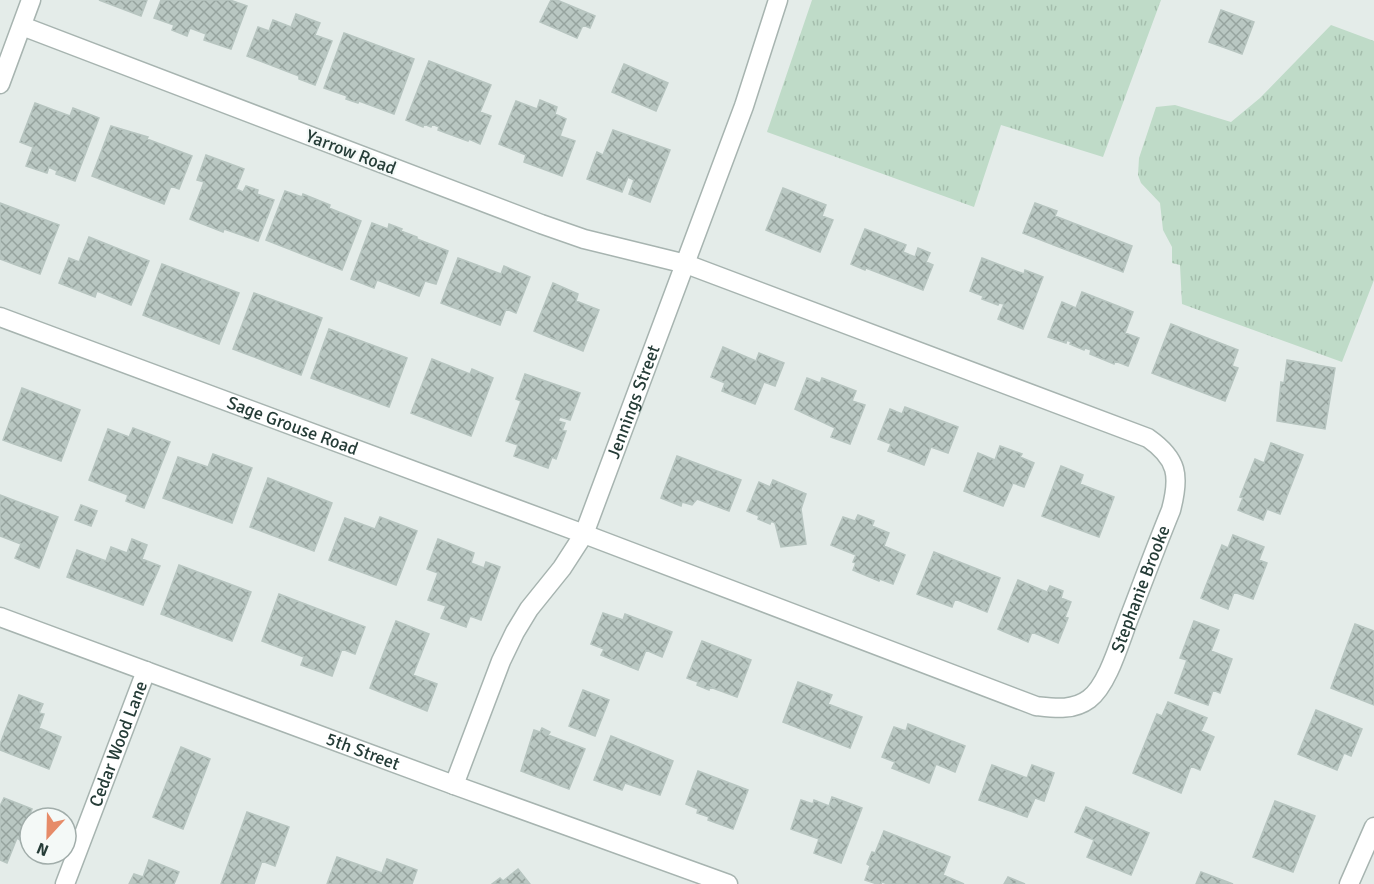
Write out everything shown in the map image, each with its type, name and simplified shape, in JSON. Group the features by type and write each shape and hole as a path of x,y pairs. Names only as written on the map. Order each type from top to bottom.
{"street":[{"path":"0,84 31,0"},
{"name":"Jennings Street","path":"454,785 501,661 515,632 584,534 744,106 778,0"},
{"name":"Yarrow Road","path":"22,26 541,225 584,239 686,264"},
{"name":"Stephanie Brooke","path":"584,534 1036,706 1057,709 1073,707 1087,701 1098,691 1167,521 1177,488 1175,470 1169,456 1148,438 686,264"},
{"name":"Sage Grouse Road","path":"0,317 584,534"},
{"name":"5th Street","path":"0,616 728,884"},
{"name":"Cedar Wood Lane","path":"65,884 146,671"},
{"path":"1349,884 1374,827"}],"green space":[{"path":"812,0 1161,0 1103,157 1001,125 974,207 767,132"},
{"path":"1331,25 1374,41 1374,280 1342,362 1182,304 1180,265 1172,263 1172,247 1163,230 1160,203 1141,183 1138,175 1139,158 1156,107 1175,105 1231,122 1260,98"}],"building":[{"path":"99,0 147,0 141,16"},
{"path":"161,0 230,0 247,6 231,49 204,40 206,34 190,28 187,36 172,30 174,25 154,18"},
{"path":"551,0 557,0 595,16 590,28 583,25 577,38 540,22"},
{"path":"1221,10 1254,22 1242,54 1209,42"},
{"path":"296,14 320,23 315,35 332,41 315,85 299,79 299,76 247,56 258,27 269,31 273,20 291,27"},
{"path":"344,33 414,59 394,114 359,101 358,103 346,99 347,96 324,88"},
{"path":"429,61 491,85 480,112 491,116 480,144 438,130 439,127 432,124 431,127 424,124 423,127 406,120"},
{"path":"624,64 668,83 656,111 612,92"},
{"path":"540,100 557,107 555,114 566,119 560,136 575,141 562,176 524,162 526,155 499,144 516,101 537,109"},
{"path":"35,103 70,116 73,108 99,118 75,181 56,174 57,171 49,167 47,173 26,166 33,147 20,142"},
{"path":"111,126 148,137 147,139 192,156 179,189 171,186 164,204 92,176"},
{"path":"613,130 670,150 650,202 629,194 634,180 628,177 622,192 587,179 597,152 603,155"},
{"path":"206,155 244,169 236,189 243,192 246,186 258,190 257,194 274,200 258,241 224,229 223,232 190,219 204,182 197,180"},
{"path":"783,188 826,205 822,216 833,220 820,252 766,230"},
{"path":"285,191 302,197 303,194 361,221 342,270 266,240"},
{"path":"0,203 59,225 40,274 0,259"},
{"path":"1035,203 1057,211 1055,216 1132,246 1123,272 1023,233"},
{"path":"372,223 388,229 389,224 417,239 448,251 436,284 425,281 419,296 377,280 374,288 351,279"},
{"path":"865,229 906,245 903,252 915,257 918,248 930,253 926,262 933,265 923,290 851,264"},
{"path":"89,237 149,261 131,305 97,291 95,297 59,283 69,258 79,262"},
{"path":"458,258 501,274 504,266 530,277 516,313 506,309 500,325 441,303"},
{"path":"982,258 1024,274 1025,270 1043,277 1023,329 998,319 1004,304 999,303 998,305 982,299 983,296 970,291"},
{"path":"162,264 239,293 219,344 143,315"},
{"path":"553,283 578,294 576,301 599,310 583,351 534,331"},
{"path":"1082,292 1133,312 1125,333 1139,338 1128,366 1115,361 1114,364 1090,354 1091,350 1085,348 1084,350 1070,344 1071,342 1067,340 1066,343 1048,337 1062,302 1076,308"},
{"path":"254,293 322,318 301,375 233,349"},
{"path":"1171,324 1238,350 1232,366 1238,368 1225,401 1152,373"},
{"path":"329,329 407,358 389,407 311,378"},
{"path":"723,347 756,361 759,353 784,363 775,386 764,382 755,404 722,391 725,383 711,377"},
{"path":"432,359 470,374 472,369 493,378 471,436 411,413"},
{"path":"1287,360 1335,368 1325,429 1277,421 1281,382 1284,383"},
{"path":"525,374 580,393 570,420 560,417 558,421 565,423 562,431 566,431 556,459 552,457 548,468 514,456 518,445 506,441 521,401 516,399"},
{"path":"807,378 820,383 822,378 856,391 852,401 865,405 850,444 831,437 835,428 795,409"},
{"path":"22,388 80,410 61,461 3,440"},
{"path":"905,407 958,427 948,453 931,447 924,465 888,451 891,444 878,439 890,409 902,414"},
{"path":"133,428 170,442 144,508 126,501 128,495 89,480 108,429 129,437"},
{"path":"1271,443 1303,455 1280,514 1267,509 1263,520 1238,510 1243,498 1240,497 1255,459 1264,463"},
{"path":"1000,446 1022,454 1020,457 1034,463 1024,487 1013,483 1003,506 964,491 978,453 995,460"},
{"path":"213,454 252,468 232,523 163,498 178,457 208,467"},
{"path":"677,456 741,480 729,511 697,499 692,505 682,502 681,506 661,498"},
{"path":"1061,466 1083,475 1080,484 1114,497 1099,537 1042,516"},
{"path":"268,478 332,503 314,551 250,527"},
{"path":"773,480 806,494 801,509 806,544 781,547 775,523 771,521 770,524 758,519 759,516 747,511 759,482 770,487"},
{"path":"0,495 58,517 39,568 15,558 21,544 0,536"},
{"path":"81,505 97,511 91,526 75,520"},
{"path":"858,515 874,521 872,526 889,533 884,546 905,555 893,584 853,570 856,555 831,545 843,517 855,521"},
{"path":"380,517 417,531 396,585 329,560 345,518 375,529"},
{"path":"1233,535 1264,547 1259,560 1267,563 1253,599 1234,592 1228,609 1201,598 1222,545 1228,548"},
{"path":"132,539 147,545 142,559 160,566 143,605 67,577 77,550 106,561 111,547 127,553"},
{"path":"438,539 474,553 471,563 484,568 486,562 500,567 481,620 470,616 466,627 441,618 446,606 428,600 438,573 427,569"},
{"path":"934,552 1000,578 987,612 955,599 952,607 917,594"},
{"path":"179,565 251,592 232,641 161,614"},
{"path":"1018,580 1047,592 1050,586 1063,591 1061,598 1071,602 1065,617 1068,618 1058,643 1032,632 1028,642 998,629"},
{"path":"279,594 365,627 355,654 342,649 332,676 301,665 304,657 262,641"},
{"path":"603,613 623,620 625,614 672,632 662,657 646,650 638,670 601,655 604,649 591,644"},
{"path":"396,621 429,634 413,675 437,684 427,711 370,688"},
{"path":"1194,621 1219,630 1211,651 1232,659 1220,693 1213,690 1208,705 1175,693 1187,660 1180,658"},
{"path":"1355,624 1374,631 1374,705 1331,688"},
{"path":"702,641 751,660 737,697 710,687 709,690 687,678"},
{"path":"798,682 832,695 828,704 862,717 850,748 783,722"},
{"path":"583,690 609,700 595,736 569,726"},
{"path":"19,695 43,704 39,713 44,714 39,728 61,737 49,769 0,750 0,744"},
{"path":"1168,702 1207,718 1201,731 1214,737 1200,770 1191,766 1181,793 1133,773 1157,714 1162,716"},
{"path":"1316,710 1362,729 1351,756 1344,753 1337,770 1298,754"},
{"path":"908,724 965,746 955,772 936,764 929,783 892,768 895,762 882,757 894,727 906,731"},
{"path":"542,728 550,732 548,735 585,749 569,789 521,771 534,730 540,732"},
{"path":"611,736 673,761 660,795 625,783 622,790 594,780"},
{"path":"181,747 210,759 183,829 153,817"},
{"path":"992,765 1027,778 1032,765 1054,773 1044,801 1035,798 1027,817 979,800"},
{"path":"698,771 748,790 733,829 708,820 709,817 697,813 698,809 686,804"},
{"path":"832,797 862,808 841,863 814,853 819,839 791,829 801,800 813,804 814,800 829,806"},
{"path":"4,798 24,806 18,806 18,839 7,863 0,860 0,806"},
{"path":"1275,801 1315,816 1293,872 1253,857"},
{"path":"1086,807 1149,833 1131,875 1087,857 1094,840 1075,832"},
{"path":"247,812 289,827 275,866 262,861 254,884 221,884"},
{"path":"884,831 950,857 943,875 964,884 888,884 882,882 877,884 865,880 870,866 867,864 872,852 875,853"},
{"path":"337,857 382,873 387,859 417,870 412,884 327,884"},
{"path":"149,860 179,872 174,884 129,884 134,874 143,877"},
{"path":"518,869 530,884 492,884 500,878 503,881"},
{"path":"1201,872 1233,884 1196,884"},
{"path":"1008,877 1025,884 1004,884"}]}
